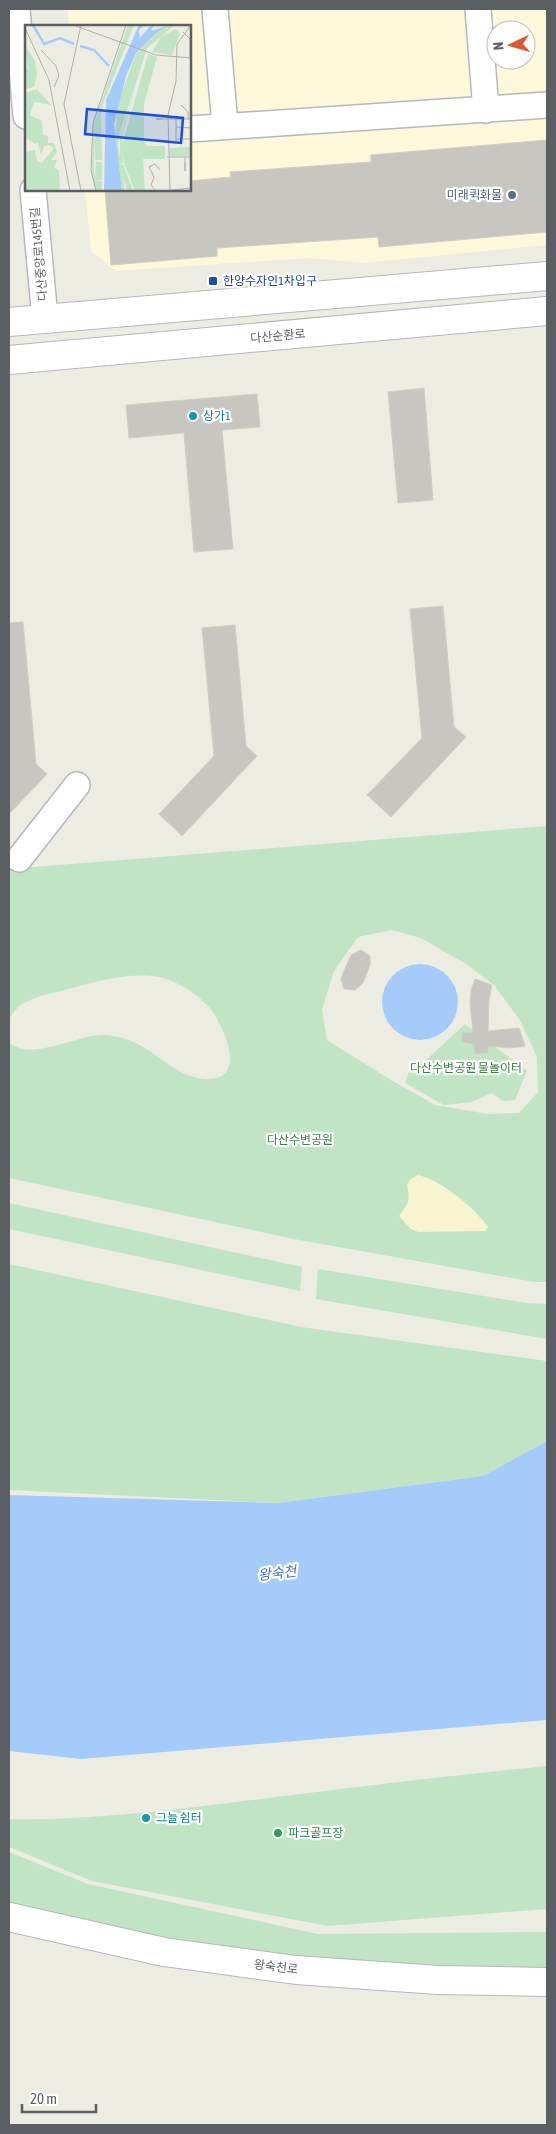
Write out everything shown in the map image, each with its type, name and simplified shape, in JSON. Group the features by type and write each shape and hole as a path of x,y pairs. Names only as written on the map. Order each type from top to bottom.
{"street":[{"path":"17,9 25,104"},
{"path":"215,9 225,126"},
{"path":"478,9 486,110"},
{"path":"191,129 547,105"},
{"name":"다산중앙로145번길","path":"33,191 45,318"},
{"path":"9,322 547,276"},
{"name":"다산순환로","path":"9,360 547,310"},
{"path":"20,859 77,785"},
{"name":"왕숙천로","path":"9,1917 164,1952 296,1970 438,1980 547,1982"}],"shaded area":[{"path":"68,9 547,9 547,245 363,263 310,258 116,271 91,251 85,191 191,191 191,25 69,25"}],"green space":[{"name":"다산수변공원","path":"547,826 547,1282 534,1282 294,1239 9,1178 9,1042 17,1047 40,1049 90,1036 111,1036 130,1040 183,1073 206,1079 219,1077 227,1071 230,1061 225,1036 220,1024 207,1005 185,988 159,977 138,975 117,978 48,994 22,1004 9,1018 9,869","holes":["391,930 421,938 466,964 495,986 521,1022 537,1057 538,1092 519,1113 488,1114 435,1105 327,1040 322,1010 334,971 358,937"]},
{"name":"다산수변공원 물놀이터","path":"465,1024 527,1071 515,1100 502,1101 492,1093 472,1102 444,1105 405,1083 413,1067 424,1062"},
{"path":"9,1203 302,1267 300,1291 9,1229"},
{"path":"9,1264 301,1327 547,1361 547,1441 483,1476 278,1503 9,1490"},
{"path":"318,1269 527,1303 547,1304 547,1339 316,1299"},
{"name":"파크골프장","path":"547,1766 547,1909 328,1926 92,1881 9,1847 9,1819 135,1814"},
{"path":"9,1852 88,1884 318,1934 547,1932 547,1974 342,1967 185,1949 9,1908"}],"sand":[{"path":"418,1175 437,1182 466,1203 488,1227 485,1231 418,1232 411,1229 399,1216 408,1202 407,1187 409,1181"}],"water":[{"path":"420,964 434,967 447,975 455,988 458,1002 455,1016 447,1029 434,1037 420,1040 406,1037 393,1029 385,1016 382,1002 385,988 393,975 406,967"},
{"name":"왕숙천","path":"547,1441 547,1720 81,1759 9,1751 9,1495 278,1503 483,1476"}],"building":[{"path":"547,140 547,232 379,247 378,237 217,248 217,256 111,265 105,191 191,191 191,181 231,177 230,172 371,162 371,155"},
{"path":"424,388 433,500 398,503 388,392"},
{"path":"257,394 260,427 222,430 233,549 194,552 184,433 129,438 126,405"},
{"path":"443,606 454,727 466,737 391,817 367,795 422,738 410,609"},
{"path":"23,622 36,764 47,774 9,814 9,623"},
{"path":"235,625 246,746 257,756 182,836 159,814 214,756 202,628"},
{"path":"361,950 370,956 370,965 363,983 355,990 344,989 341,979 344,971 351,955"},
{"path":"475,979 492,985 489,1000 488,1031 519,1028 525,1046 510,1048 488,1046 488,1053 475,1054 474,1044 462,1042 462,1033 473,1032 470,1003 471,990"}],"place":[{"name":"미래퀵화물","path":"512,195"},
{"name":"한양수자인1차입구","path":"213,281"},
{"name":"상가1","path":"193,416"},
{"name":"그늘 쉼터","path":"146,1818"},
{"name":"파크골프장","path":"278,1833"}]}
